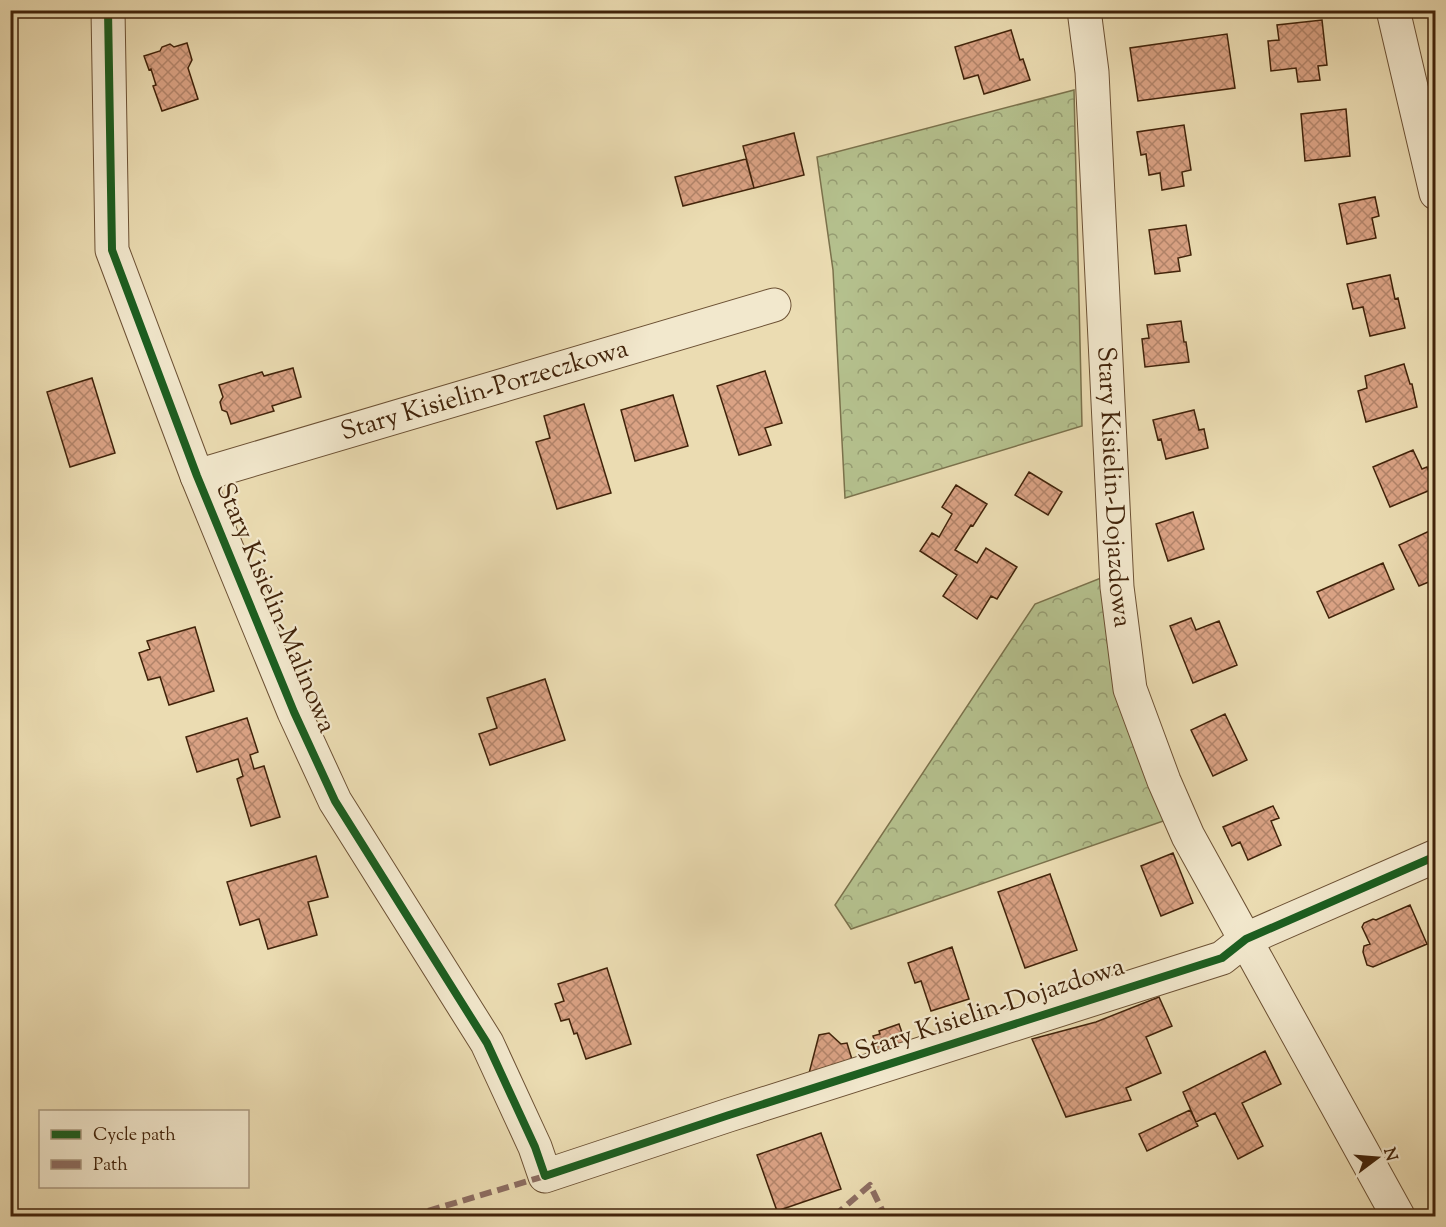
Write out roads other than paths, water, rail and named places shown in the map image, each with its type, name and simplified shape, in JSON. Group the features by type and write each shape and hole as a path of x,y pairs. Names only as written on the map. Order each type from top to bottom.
{"street":[{"name":"Stary Kisielin-Malinowa","path":"108,10 112,250 196,476 294,712 334,801 487,1043 535,1147 545,1176"},
{"name":"Stary Kisielin-Dojazdowa","path":"1084,10 1092,72 1117,587 1130,689 1164,781 1188,836 1246,939"},
{"path":"1393,10 1436,193"},
{"name":"Stary Kisielin-Porzeczkowa","path":"196,476 774,305"},
{"name":"Stary Kisielin-Dojazdowa","path":"545,1176 740,1111 1222,958 1246,939 1436,856"},
{"path":"1246,939 1398,1216"}]}
